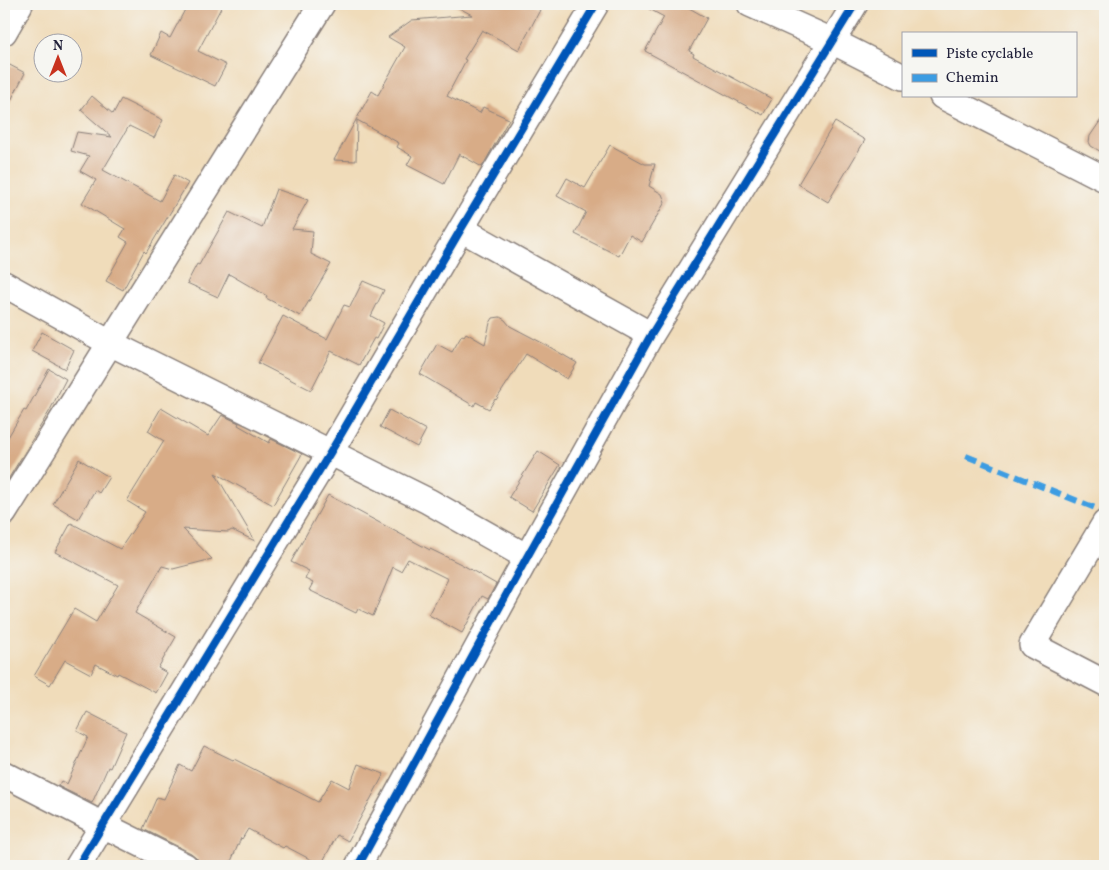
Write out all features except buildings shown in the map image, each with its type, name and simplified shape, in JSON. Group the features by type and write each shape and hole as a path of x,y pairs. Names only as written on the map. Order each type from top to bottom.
{"street":[{"path":"4,32 20,4"},
{"path":"4,513 322,4"},
{"path":"78,866 330,453 596,4"},
{"path":"750,4 832,41 902,76"},
{"path":"358,866 651,335 855,4"},
{"path":"946,98 1105,179"},
{"path":"461,229 651,335"},
{"path":"4,284 110,343 428,501 527,557"},
{"path":"1105,523 1032,646 1105,683"},
{"path":"4,774 185,866"}],"marked path":[{"path":"966,456 1105,512"}],"cycle path":[{"path":"78,866 330,453 596,4"},
{"path":"358,866 651,335 855,4"}]}
